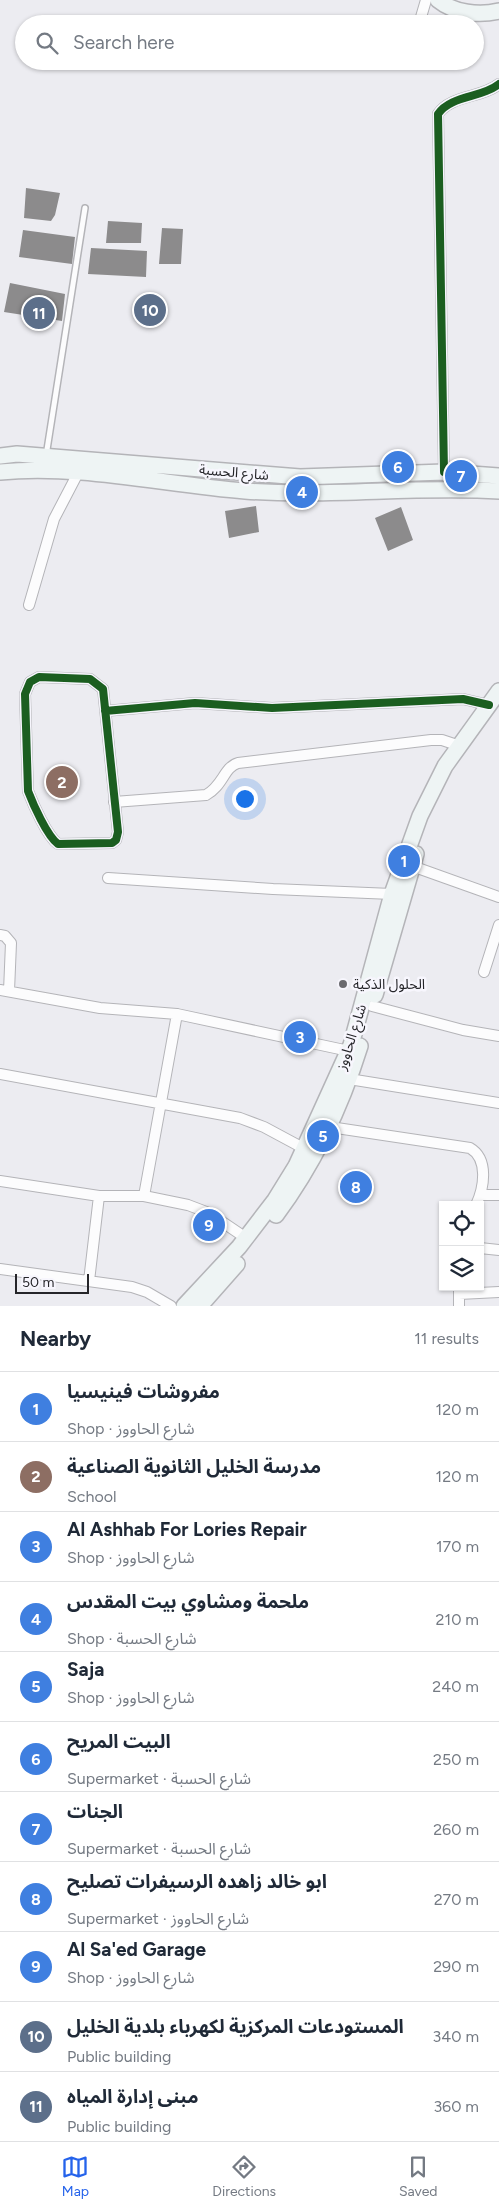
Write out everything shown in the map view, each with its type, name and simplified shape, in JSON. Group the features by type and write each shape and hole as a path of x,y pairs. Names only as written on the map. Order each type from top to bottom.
{"main road":[{"path":"438,0 447,7 468,12 499,10"},
{"name":"شارع الحسبة","path":"0,456 17,454 46,456 300,477 444,472 499,476"},
{"name":"شارع الحسبة","path":"0,472 23,469 78,473 246,491 499,491"},
{"name":"شارع الحاووز","path":"200,1306 266,1228 292,1193 330,1127 349,1079 425,826 438,795 494,706 499,691"},
{"name":"شارع الحاووز","path":"184,1306 246,1238 275,1200 305,1149 348,1051 392,894 433,788 460,746 494,706"}],"street":[{"path":"422,15 426,0"},
{"path":"444,472 438,114 449,104 484,94 499,84"},
{"path":"29,605 54,519 78,473"},
{"path":"39,677 93,680 101,686 104,692 114,802 118,832 115,841 110,844 63,845 52,839 33,805 28,791 25,694 30,682 39,677"},
{"path":"105,711 195,702 272,708 463,699 494,706"},
{"path":"114,802 206,795 221,784 230,766 238,763 431,740 442,740 460,746"},
{"path":"412,866 499,897"},
{"path":"108,878 273,889 392,894"},
{"path":"484,972 499,925"},
{"path":"0,935 5,936 11,943 4,991 100,1008 177,1014 348,1051"},
{"path":"372,1006 463,1030 499,1036"},
{"path":"144,1196 177,1014"},
{"path":"0,1074 162,1102 240,1118 264,1127 305,1149"},
{"path":"349,1079 499,1103"},
{"path":"330,1127 470,1148 476,1152 482,1161 481,1195 478,1201"},
{"path":"0,1181 99,1196 144,1196 188,1205 209,1213 246,1238"},
{"path":"481,1195 499,1195"},
{"path":"89,1281 99,1196"},
{"path":"484,1248 499,1250"},
{"path":"0,1269 89,1281 147,1292 171,1306"},
{"path":"459,1291 459,1306"},
{"path":"479,1291 499,1292"}],"lane":[{"path":"46,456 85,208"}],"building":[{"path":"26,188 60,193 55,215 51,221 24,218"},
{"path":"108,221 142,223 141,243 106,243"},
{"path":"162,228 183,229 181,264 159,264"},
{"path":"23,230 75,237 72,264 19,257"},
{"path":"91,248 147,251 146,277 88,274"},
{"path":"10,283 65,294 62,321 4,312"},
{"path":"256,506 259,532 229,538 225,511"},
{"path":"401,507 413,540 388,551 375,518"}],"cycle path":[{"path":"444,472 438,114 451,103 492,89 499,84"},
{"path":"39,677 90,679 103,689 118,832 116,840 112,843 58,844 45,827 33,804 28,791 25,694 30,682 39,677"},
{"path":"105,711 195,703 272,708 463,699 489,705"}],"place":[{"name":"المستودعات المركزية لكهرباء بلدية الخليل","path":"150,310"},
{"name":"مبنى إدارة المياه","path":"39,313"},
{"name":"البيت المريح","path":"398,467"},
{"name":"الجنات","path":"461,476"},
{"name":"ملحمة ومشاوي بيت المقدس","path":"302,492"},
{"name":"مدرسة الخليل الثانوية الصناعية","path":"62,782"},
{"name":"مفروشات فينيسيا","path":"404,861"},
{"name":"الحلول الذكية","path":"343,984"},
{"name":"Al Ashhab For Lories Repair","path":"300,1037"},
{"name":"Saja","path":"323,1136"},
{"name":"ابو خالد زاهده الرسيفرات تصليح","path":"356,1187"},
{"name":"Al Sa'ed Garage","path":"209,1225"}]}
